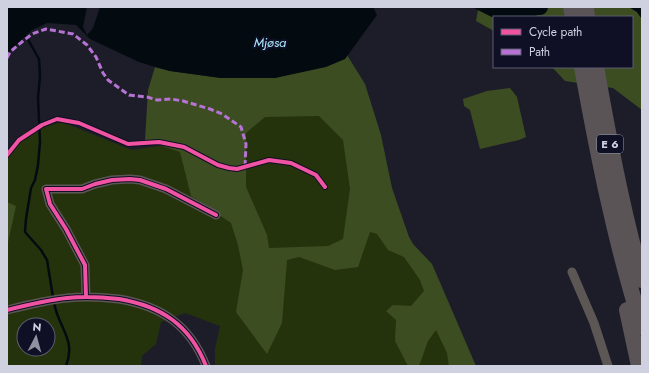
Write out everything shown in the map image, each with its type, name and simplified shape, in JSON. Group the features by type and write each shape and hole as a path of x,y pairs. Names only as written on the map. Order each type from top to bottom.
{"highway":[{"name":"E 6","path":"582,68 597,148 621,226 642,280"},
{"name":"E 6","path":"596,68 607,129 626,272 642,327"},
{"name":"E 6","path":"621,226 642,254"},
{"name":"E 6","path":"621,226 624,298 638,366"}],"street":[{"path":"86,297 85,265 66,229 50,204 46,189 82,189 112,180 140,180 166,189 216,215"},
{"path":"572,272 594,323 608,366"},
{"path":"7,310 66,298 86,297 126,300 148,305 177,322 192,338 206,366"}],"green space":[{"path":"536,7 629,7 637,12 642,19 642,110 613,88 565,81 553,68 633,68 633,16 537,16"},
{"path":"478,10 493,18 493,30 476,21"},
{"path":"347,55 365,84 381,135 392,188 409,237 413,244 432,264 476,366 449,366 447,353 436,330 428,341 419,366 408,366 395,341 396,320 386,311 393,305 411,306 424,291 420,280 404,257 388,250 377,234 370,232 358,267 335,270 299,257 287,260 282,323 267,354 236,312 243,270 238,245 231,223 191,196 180,152 145,140 148,90 155,67 170,71 221,78 275,78 345,59","holes":["319,116 343,140 350,189 343,239 328,246 269,248 267,235 246,187 246,133 265,117"]},
{"path":"510,88 517,97 526,137 480,149 470,110 464,106 463,99 487,91"},
{"path":"360,93 402,237 471,366 215,366 215,349 220,326 185,313 161,322 156,344 142,356 141,366 7,366 7,153 24,132 62,122 132,150 165,145 235,117"},
{"path":"7,202 16,206 7,247"}],"water":[{"name":"Mjøsa","path":"7,7 373,7 377,15 345,59 326,67 275,78 221,78 170,71 139,62 90,39 76,25 47,23 32,30 7,54"},
{"path":"472,7 536,7 537,16 493,16 493,18"},
{"path":"629,7 642,7 642,19 637,12"}],"pier":[{"path":"87,7 100,7 93,28 87,35 83,27"}],"waterway":[{"path":"26,36 39,59 40,76 38,98 40,142 38,165 35,180 31,188 25,232 41,250 47,260 53,297"},
{"path":"54,302 56,311 68,340 69,356 66,366"}],"marked path":[{"path":"7,58 10,52 32,34 46,29 73,34 87,45 96,57 108,80 129,95 157,100 171,99 183,101 222,114 241,127 246,144 245,167"}],"cycle path":[{"path":"7,155 19,140 42,125 57,119 79,123 128,144 159,142 184,147 218,165 229,168 237,169 269,160 291,163 316,175 325,187"},
{"path":"86,297 85,265 66,229 50,204 46,189 82,189 112,180 140,180 166,189 216,215"},
{"path":"7,310 44,301 73,297 119,299 134,302 161,312 183,329 192,339 206,366"}]}
